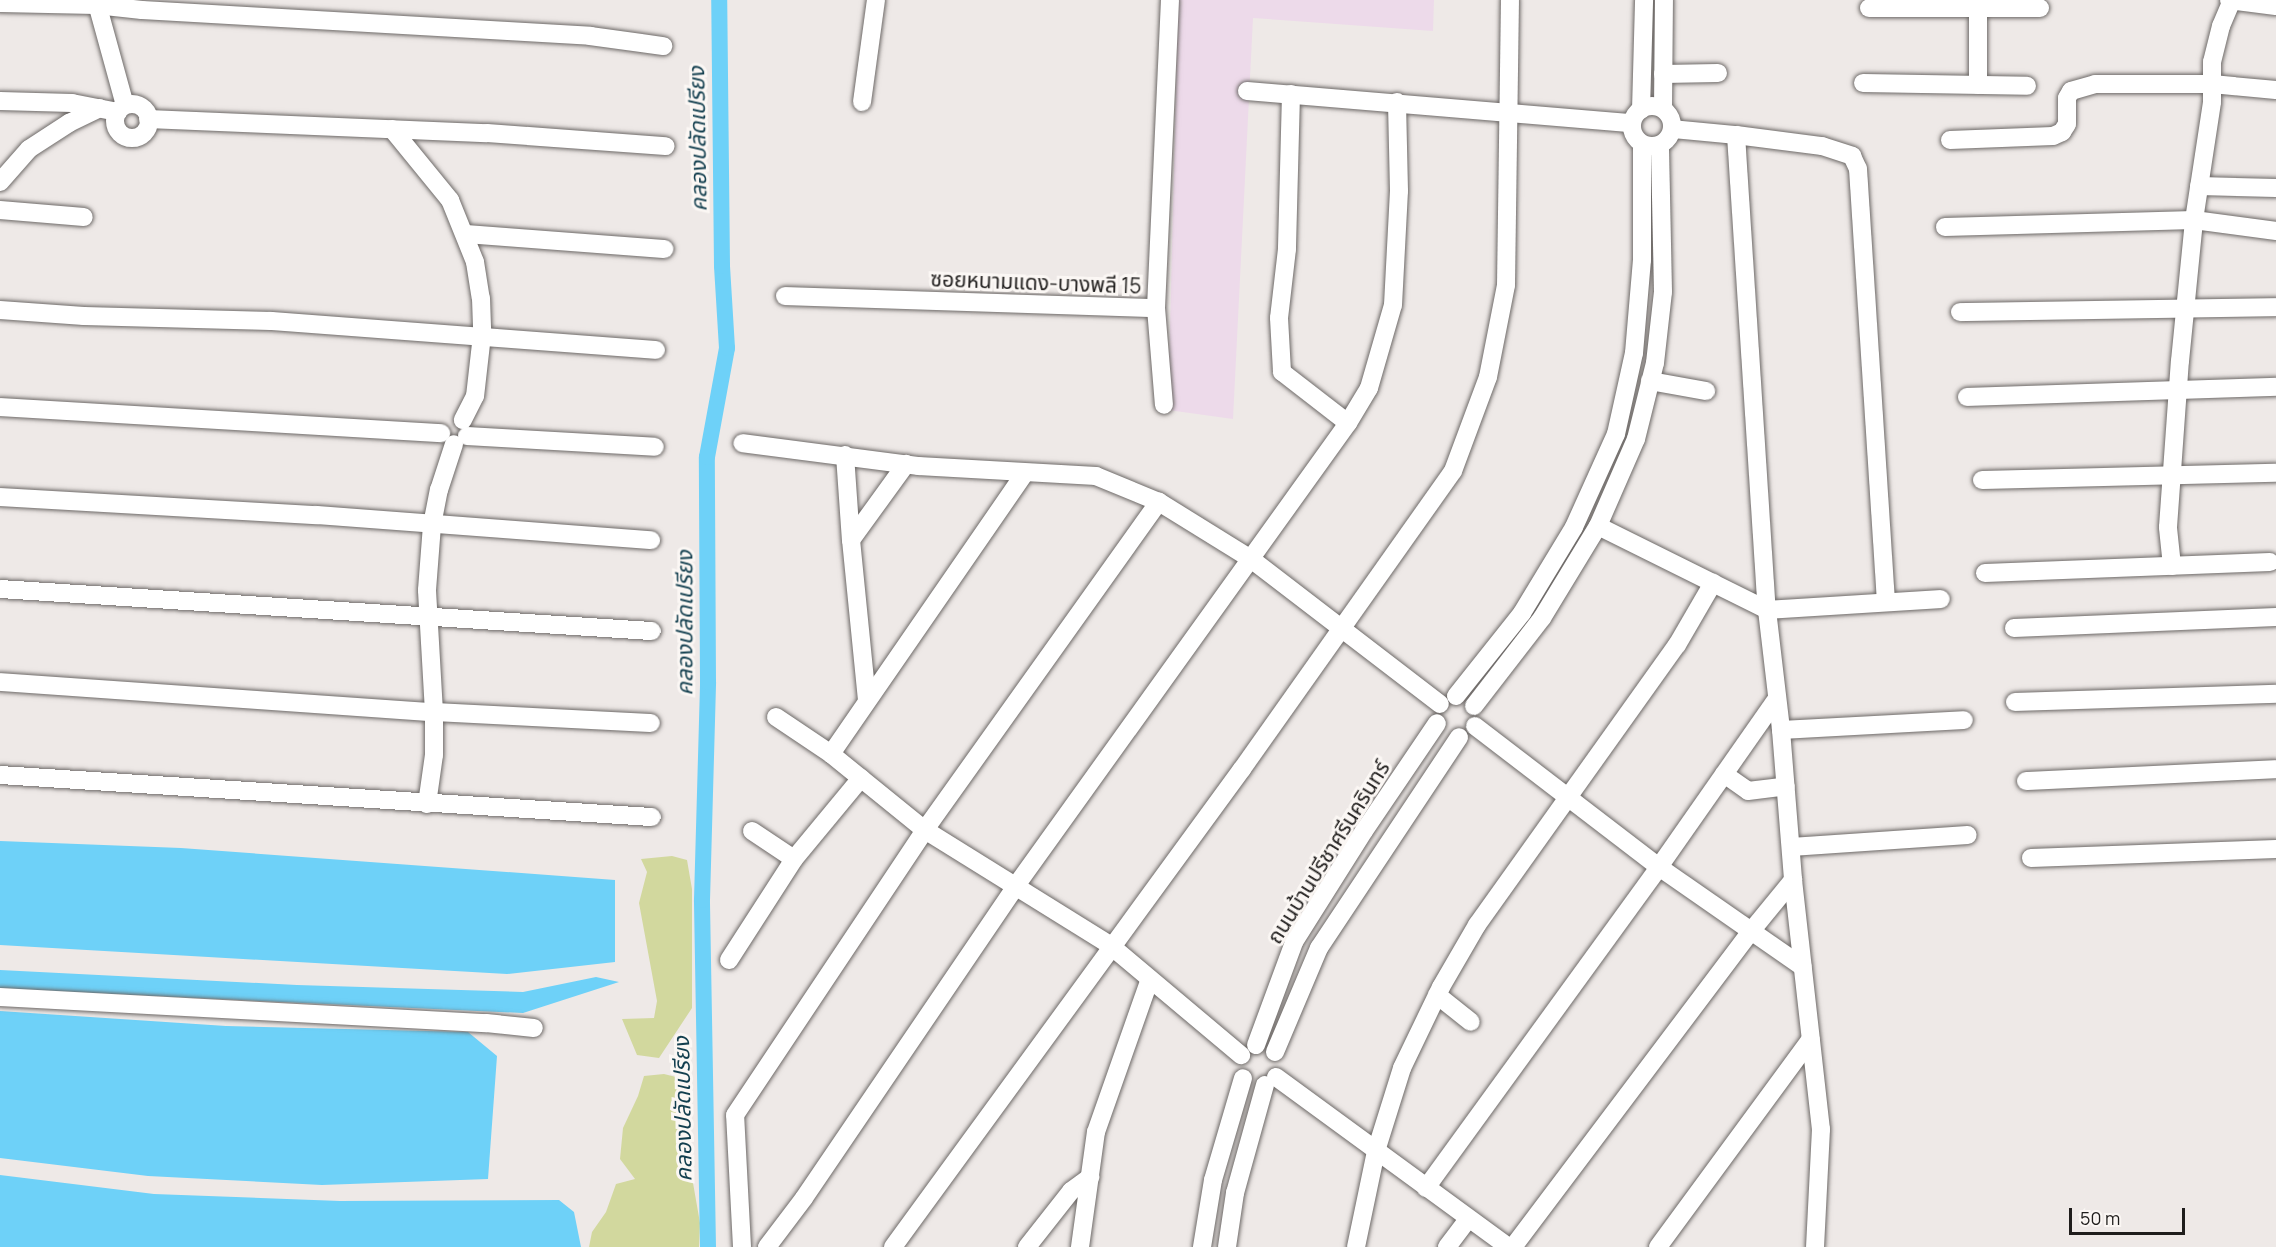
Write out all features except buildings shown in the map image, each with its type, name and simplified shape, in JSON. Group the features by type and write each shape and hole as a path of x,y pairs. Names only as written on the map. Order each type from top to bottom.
{"street":[{"path":"862,102 876,0"},
{"name":"ซอยหนามแดง-บางพลี 15","path":"785,296 1156,309 1170,0"},
{"path":"893,1247 1242,769 1453,471 1488,377 1506,285 1510,0"},
{"name":"ถนนบ้านปรีชาศรีนครินทร์","path":"1256,1045 1294,942 1364,831 1437,723 1436,716 1522,613 1574,527 1616,434 1635,341 1642,260 1642,144 1632,133 1636,116 1644,0"},
{"path":"1663,109 1664,0"},
{"path":"2172,566 2168,527 2178,391 2194,220 2212,84 2212,62 2221,26 2231,0 2276,6"},
{"path":"96,2 118,131 128,137 142,134 148,118"},
{"path":"0,3 96,2 142,10 590,36 663,46"},
{"path":"1978,5 1978,85"},
{"path":"1869,9 1978,5 2040,8"},
{"path":"1663,74 1718,73"},
{"path":"1863,83 2027,86"},
{"path":"1950,140 2053,136 2062,132 2067,124 2067,98 2071,91 2095,84 2212,84 2276,90"},
{"path":"1247,91 1508,113 1636,116 1653,106 1663,109 1670,116 1672,129 1666,141 1660,145 1642,144"},
{"path":"1291,94 1287,249 1279,318 1282,372 1348,423"},
{"path":"0,101 72,103 114,109"},
{"path":"767,1247 804,1198 1015,887 1348,423 1369,388 1393,305 1399,191 1397,102"},
{"path":"0,182 29,149 69,123 114,109 140,106 148,118"},
{"path":"148,118 392,129 666,146"},
{"path":"392,129 450,200 475,262 481,298 482,335 475,396 456,433 439,490 432,525 427,590 434,712 434,755 427,804"},
{"path":"1672,129 1822,146 1852,156 1858,169 1886,600"},
{"path":"1736,135 1767,610 1781,730 1792,880 1821,1129 1815,1247"},
{"path":"1474,706 1542,618 1598,526 1636,440 1650,381 1664,292 1660,145"},
{"path":"2199,186 2276,188"},
{"path":"0,210 84,217"},
{"path":"1945,227 2194,220 2276,231"},
{"path":"465,234 664,249"},
{"path":"1959,312 2276,307"},
{"path":"1156,309 1164,405"},
{"path":"0,310 84,316 271,321 482,335 656,350"},
{"path":"1650,381 1706,391"},
{"path":"1967,397 2276,387"},
{"path":"0,407 456,433 656,447"},
{"path":"742,443 906,464 1025,474 1096,476 1159,502 1251,559 1341,629 1448,700 1465,697 1474,706 1477,719 1475,726 1659,867 1752,930 1803,968"},
{"path":"845,455 867,700"},
{"path":"851,540 906,464"},
{"path":"1982,480 2276,473"},
{"path":"831,754 1025,474"},
{"path":"0,497 651,540"},
{"path":"742,1247 735,1115 925,830 1159,502"},
{"path":"1598,526 1767,610 1941,598"},
{"path":"1985,573 2270,562"},
{"path":"1356,1247 1376,1151 1402,1068 1437,995 1477,925 1677,645 1713,583"},
{"path":"0,589 652,631"},
{"path":"2014,628 2276,617"},
{"path":"0,682 434,712 651,723"},
{"path":"2015,702 2276,694"},
{"path":"1426,1188 1659,867 1776,700"},
{"path":"776,717 831,754 925,830 1111,946 1240,1055"},
{"path":"1781,730 1964,720"},
{"path":"1437,723 1446,733 1459,737"},
{"name":"ถนนบ้านปรีชาศรีนครินทร์","path":"1227,1247 1235,1193 1271,1081 1280,1064 1275,1052 1319,948 1459,737 1475,726"},
{"path":"2026,781 2276,769"},
{"path":"1724,774 1748,791 1786,786"},
{"path":"0,775 652,817"},
{"path":"729,960 794,859 861,778"},
{"path":"752,831 794,859"},
{"path":"1791,847 1968,835"},
{"path":"2031,858 2276,849"},
{"path":"1513,1247 1792,880"},
{"path":"1080,1247 1096,1132 1150,979"},
{"path":"1437,995 1471,1022"},
{"path":"0,997 486,1023 534,1028"},
{"path":"1658,1247 1811,1039"},
{"path":"1240,1055 1256,1045 1264,1045 1275,1052"},
{"path":"1240,1055 1239,1069 1243,1077 1252,1084 1271,1081 1376,1151 1508,1247"},
{"path":"1202,1247 1213,1180 1243,1077"},
{"path":"1027,1247 1071,1191 1090,1177"},
{"path":"1447,1247 1468,1219"},
{"path":"1799,1247 1817,1224"}],"shaded area":[{"path":"1178,0 1434,0 1433,31 1253,18 1233,419 1168,410"}],"green space":[{"path":"672,856 687,860 692,889 692,1008 659,1058 637,1055 622,1019 654,1018 657,1001 639,903 647,872 641,859"},
{"path":"664,1074 680,1078 683,1095 678,1121 689,1160 700,1223 699,1247 589,1247 592,1232 606,1212 616,1184 635,1179 620,1159 623,1128 638,1096 644,1076"}],"water":[{"path":"0,841 181,848 615,880 615,962 507,974 0,945"},
{"path":"0,970 297,985 523,992 596,977 619,982 523,1013 0,989"},
{"path":"0,1011 226,1026 468,1032 497,1056 488,1179 322,1185 148,1176 0,1158"},
{"path":"0,1175 154,1194 340,1201 559,1200 574,1212 581,1247 0,1247"}],"waterway":[{"name":"คลองปลัดเปรียง","path":"708,1247 702,900 708,682 707,457 727,348 722,266 719,0"}]}
